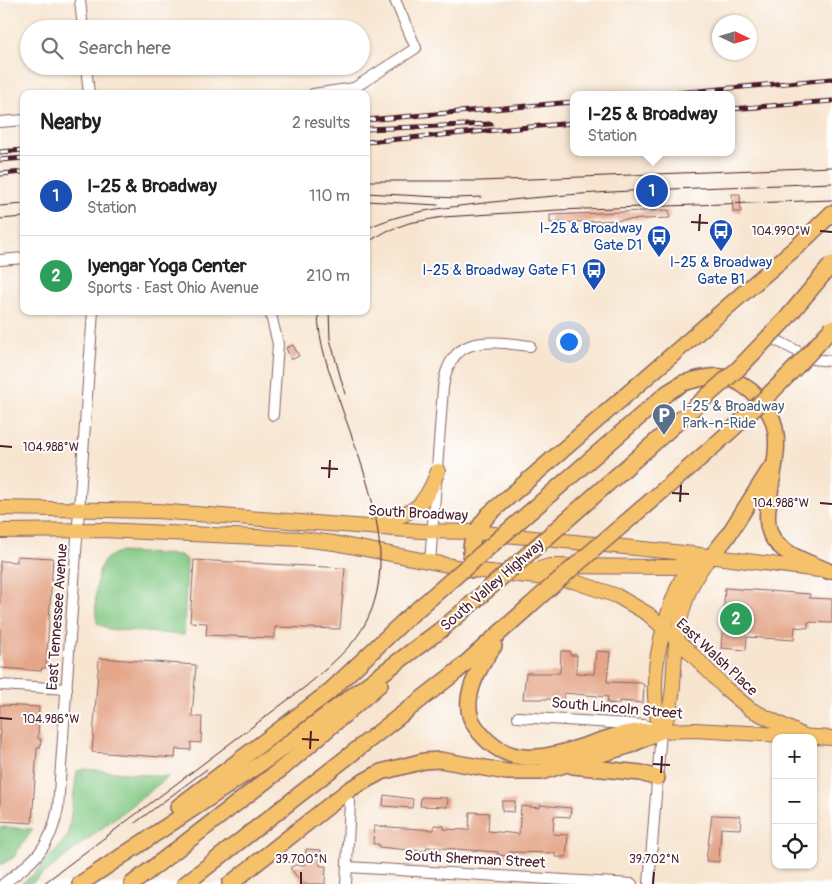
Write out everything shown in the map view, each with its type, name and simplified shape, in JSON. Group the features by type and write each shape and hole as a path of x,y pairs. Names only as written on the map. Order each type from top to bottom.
{"highway":[{"path":"473,570 470,542 474,532 488,515 832,213"},
{"name":"South Valley Highway","path":"132,884 335,725 443,628 733,375 770,337 832,264"},
{"path":"185,884 456,672 739,423 783,381 832,328"},
{"path":"78,884 329,692 404,621 668,393 683,383 714,375 736,380 752,391 766,405 774,418 778,437 768,510 772,536 786,551 830,571"},
{"path":"706,562 744,511 774,461"},
{"path":"524,611 484,660 476,673 469,698 471,721 487,742 504,753 524,758 550,755 638,731 661,731"},
{"path":"78,884 269,758 443,628"},
{"path":"230,884 350,788 381,772 424,761 440,760 514,773 541,772 628,746 661,731"},
{"path":"564,765 641,773 657,778"}],"main road":[{"path":"371,527 408,514 417,508 427,498 438,471"},
{"name":"South Broadway","path":"0,508 166,512 433,532 474,532 706,562 830,571"},
{"path":"0,531 78,530 301,539 361,548 430,564 573,581 596,587 635,606 662,628"},
{"path":"519,575 549,566 674,567 706,562"},
{"path":"661,731 656,708 658,652 662,628 684,576 706,562"},
{"path":"661,731 671,708 677,640 686,601 706,562"},
{"name":"East Walsh Place","path":"662,628 750,710 800,734"},
{"name":"South Lincoln Street","path":"661,731 695,730 772,734"},
{"name":"South Lincoln Street","path":"817,737 832,738"}],"street":[{"path":"80,0 82,20"},
{"path":"340,90 354,88 416,48 395,0"},
{"path":"87,75 89,90"},
{"path":"0,122 20,120"},
{"path":"0,260 20,258"},
{"name":"East Tennessee Avenue","path":"3,884 37,857 51,838 56,825 94,315"},
{"path":"271,315 278,344 273,415"},
{"path":"776,340 787,347 818,360 832,362"},
{"path":"430,564 444,379 453,359 460,350 480,342 530,346"},
{"path":"0,685 67,689"},
{"name":"South Lincoln Street","path":"518,717 644,725 661,731"},
{"path":"650,884 661,731"},
{"path":"346,884 350,802"},
{"name":"South Sherman Street","path":"347,867 632,884"}],"green space":[{"path":"119,552 180,555 187,560 184,635 109,629 98,624 95,604 99,571 106,559"},
{"path":"85,769 168,777 30,884 21,884 33,875 68,836 77,771"},
{"path":"0,827 33,829 13,858 0,865"}],"building":[{"path":"732,194 740,194 741,212 733,212"},
{"path":"669,210 670,218 550,223 550,215"},
{"path":"293,345 299,356 291,360 286,348"},
{"path":"17,556 53,558 46,668 42,668 41,671 0,668 0,561 17,562"},
{"path":"194,560 345,568 340,629 275,627 275,638 206,635 207,623 190,622"},
{"path":"725,588 810,594 809,598 832,599 832,623 808,622 808,628 795,627 794,640 747,637 746,650 721,648"},
{"path":"561,651 570,651 570,655 577,655 576,673 594,674 596,651 610,652 607,682 641,683 644,685 643,703 619,701 619,704 607,703 608,697 565,693 563,699 523,699 526,673 560,673"},
{"path":"99,658 196,665 192,717 202,717 201,743 191,742 191,750 176,749 175,758 92,752"},
{"path":"0,705 39,707 38,739 41,739 40,748 37,748 32,823 0,821"},
{"path":"384,795 413,799 412,808 383,806"},
{"path":"421,797 448,798 447,807 420,806"},
{"path":"502,801 515,801 514,812 502,811"},
{"path":"540,805 571,808 570,817 554,816 553,834 568,835 566,857 555,857 555,853 510,852 509,856 498,855 498,852 427,847 425,851 379,847 379,844 373,844 374,826 434,830 434,825 444,826 444,829 469,830 470,812 489,813 488,831 519,834 521,806 540,808"},
{"path":"712,815 741,816 740,829 721,828 719,862 706,861"},
{"path":"306,849 321,850 320,866 326,866 325,884 303,884 290,868 295,865 305,865"}],"tram line":[{"path":"370,181 481,181 832,167"},
{"path":"370,227 394,218 424,211 527,198 658,190 832,183"},
{"path":"370,193 456,198 481,197"},
{"path":"370,241 387,231 409,223 443,217 558,210 832,200"},
{"path":"370,201 438,205"},
{"path":"0,206 20,204"},
{"path":"0,219 20,217"},
{"path":"43,884 305,687 330,666 352,643 369,616 378,586 380,555 377,523 360,459 325,356 318,315"},
{"path":"329,315 330,339 345,394"},
{"path":"135,823 207,769"}],"railway":[{"path":"698,91 832,79"},
{"path":"735,109 832,101"},
{"path":"370,120 570,102"},
{"path":"370,142 570,123"},
{"path":"370,129 491,124"},
{"path":"0,152 20,150"},
{"path":"0,160 20,158"},
{"path":"0,174 20,172"}],"place":[{"name":"I-25 & Broadway","path":"652,191"},
{"name":"I-25 & Broadway Gate B1","path":"721,252"},
{"name":"I-25 & Broadway Gate D1","path":"659,258"},
{"name":"I-25 & Broadway Gate F1","path":"594,291"},
{"name":"I-25 & Broadway Park-n-Ride","path":"664,436"},
{"name":"Iyengar Yoga Center","path":"736,619"}]}
